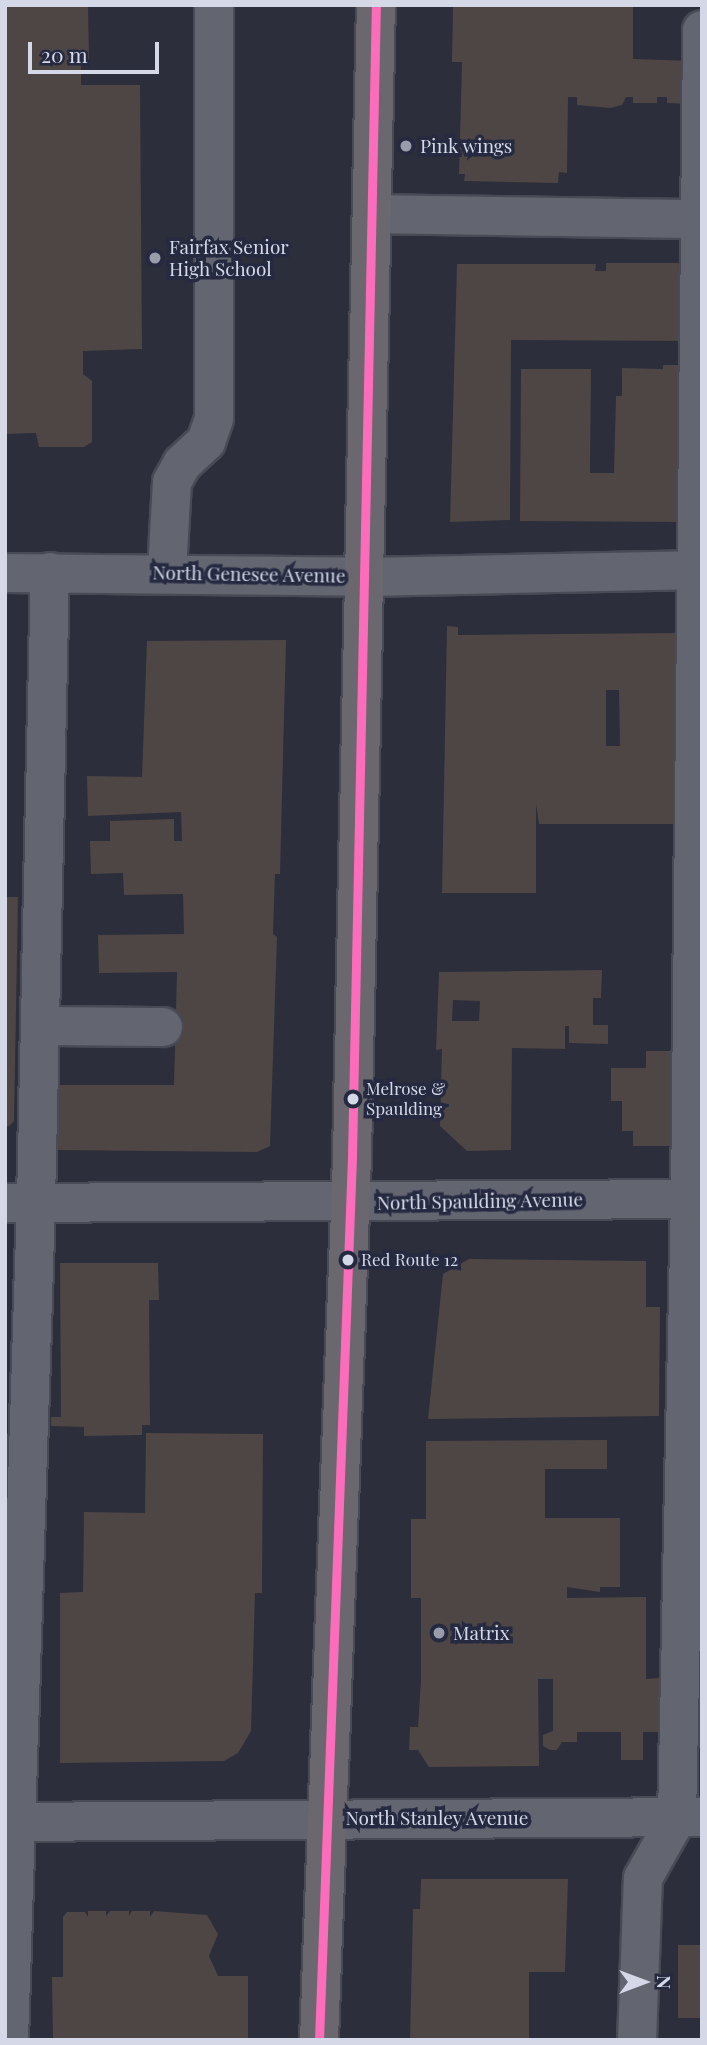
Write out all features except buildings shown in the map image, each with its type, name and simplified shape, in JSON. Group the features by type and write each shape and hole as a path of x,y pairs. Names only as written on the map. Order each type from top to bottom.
{"main road":[{"path":"318,2040 324,1819 350,1202 367,576 376,5"}],"street":[{"path":"167,571 172,482 182,464 206,442 214,419 214,5"},
{"path":"637,2040 643,1878 689,1817 696,1199 702,30"},
{"path":"373,214 699,219"},
{"name":"North Genesee Avenue","path":"5,573 167,571 367,576 698,570"},
{"path":"9,2040 10,1822 21,1203 40,1026 50,572"},
{"path":"40,1026 163,1027"},
{"name":"North Spaulding Avenue","path":"21,1203 696,1199"},
{"name":"North Stanley Avenue","path":"10,1822 689,1817"}],"transit line":[{"path":"319,2040 352,1156 376,5"}],"place":[{"name":"Pink wings","path":"406,146"},
{"name":"Fairfax Senior High School","path":"155,258"},
{"name":"Melrose & Spaulding","path":"353,1099"},
{"name":"Red Route 12","path":"348,1260"},
{"name":"Matrix","path":"439,1633"}]}
